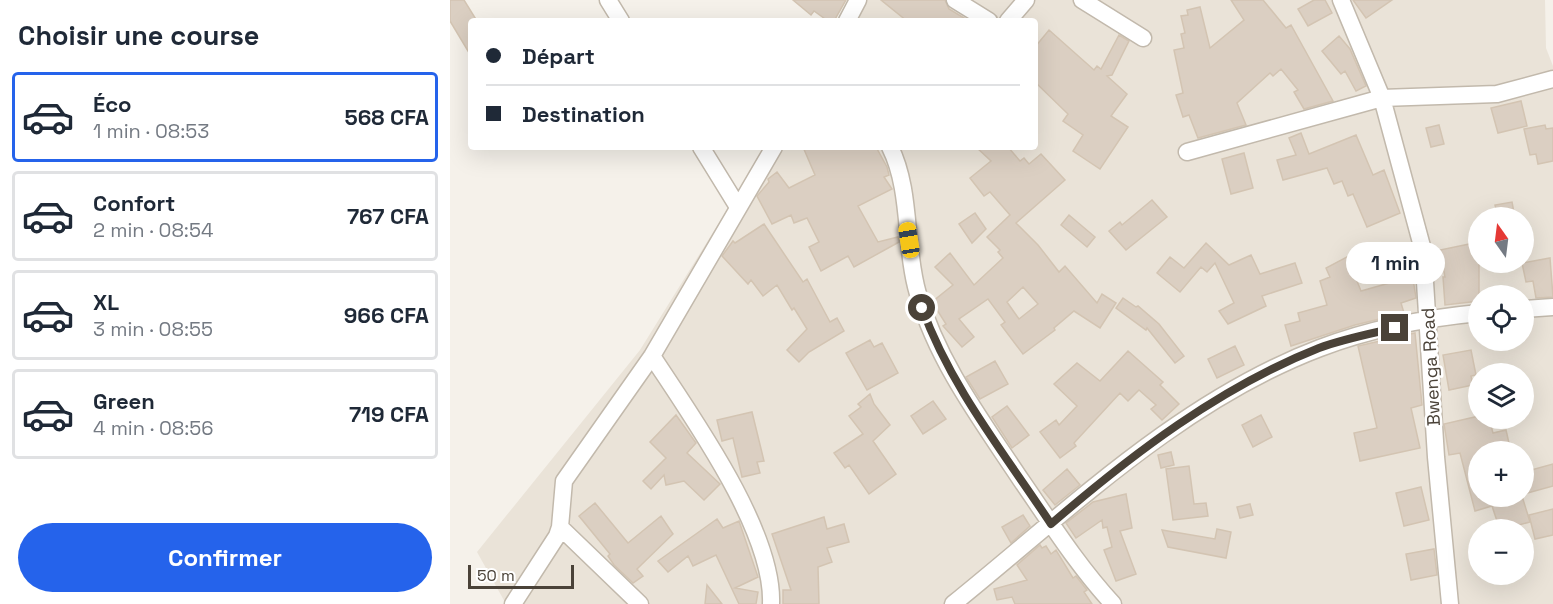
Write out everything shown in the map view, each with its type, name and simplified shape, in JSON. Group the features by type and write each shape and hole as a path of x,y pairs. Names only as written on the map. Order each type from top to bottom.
{"street":[{"path":"608,0 619,18"},
{"path":"849,18 858,0"},
{"path":"955,0 985,18"},
{"path":"1011,18 1026,0"},
{"path":"1082,0 1143,38"},
{"name":"Bwenga Road","path":"1341,0 1382,98 1423,250 1436,457 1450,604"},
{"path":"1187,152 1382,98 1497,94 1553,79"},
{"path":"703,150 738,207"},
{"path":"513,604 560,527 564,481 652,356 772,150"},
{"path":"891,150 901,184 917,293 928,323 975,413 1051,524 1113,604"},
{"path":"1534,308 1553,307"},
{"path":"953,604 1113,473 1159,439 1215,402 1270,370 1346,339 1428,320 1468,315"},
{"path":"652,356 702,431 750,520 767,564 771,604"},
{"path":"560,527 640,604"}],"shaded area":[{"path":"858,0 1545,0 1546,48 1553,66 1553,604 506,604 477,552 640,350 764,150 1038,150 1038,18 847,18"}],"building":[{"path":"450,0 464,0 475,18 468,18 468,51 450,21"},
{"path":"793,0 846,0 836,18 824,18 814,11 811,15"},
{"path":"881,0 945,0 949,9 964,18 903,18"},
{"path":"1231,0 1263,0 1286,28 1291,25 1333,101 1304,109 1294,92 1298,90 1281,69 1273,76 1270,73 1237,103 1246,125 1198,138 1189,115 1183,117 1176,95 1183,93 1174,50 1184,48 1181,34 1185,33 1181,16 1188,15 1187,10 1200,7 1210,48 1244,20"},
{"path":"1314,0 1325,0 1332,13 1308,26 1298,9"},
{"path":"1353,0 1392,0 1366,18"},
{"path":"1049,30 1094,70 1097,66 1101,69 1119,35 1129,41 1112,75 1107,76 1127,94 1111,116 1128,127 1100,169 1073,151 1083,135 1063,121 1068,114 1038,85 1038,43"},
{"path":"1339,36 1350,49 1366,86 1356,91 1345,71 1341,74 1322,51"},
{"path":"1521,101 1527,126 1498,133 1491,108"},
{"path":"1439,125 1444,144 1431,147 1426,128"},
{"path":"1545,125 1546,129 1553,128 1553,161 1538,164 1536,154 1530,155 1524,129"},
{"path":"1301,133 1309,154 1356,135 1373,175 1384,170 1400,213 1367,227 1353,194 1348,196 1342,181 1334,184 1327,168 1283,180 1277,160 1296,155 1289,138"},
{"path":"804,150 878,150 889,175 884,177 892,189 858,206 878,242 898,237 899,242 854,267 848,256 821,271 809,247 819,242 807,218 794,223 791,215 772,224 757,196 769,182 768,179 777,172 789,188 815,175"},
{"path":"979,150 1011,150 1020,161 1024,158 1029,164 1041,154 1065,180 1016,223 1038,245 1059,272 1065,266 1097,303 1102,294 1116,303 1100,328 1074,311 1054,328 1055,330 1023,354 1001,325 1005,322 988,299 959,319 974,337 962,347 943,326 946,324 932,302 953,285 935,267 950,253 974,285 1003,258 998,252 1000,250 987,237 1010,215 990,192 984,196 970,178 991,161","holes":["1023,287 1038,304 1019,319 1007,302"]},
{"path":"1244,153 1253,188 1231,194 1222,159"},
{"path":"1152,200 1167,217 1126,250 1109,231 1120,222 1122,225"},
{"path":"1512,202 1513,207 1495,207 1495,205"},
{"path":"975,213 986,229 972,243 959,224"},
{"path":"1069,215 1095,237 1087,247 1061,225"},
{"path":"764,224 803,282 807,279 830,322 837,318 844,331 809,352 799,362 787,350 807,329 794,308 792,310 777,285 763,296 751,280 748,284 722,256 733,241 735,243"},
{"path":"1206,243 1229,265 1251,255 1260,274 1295,263 1302,283 1262,296 1266,306 1228,324 1219,311 1234,303 1215,263 1207,272 1201,267 1180,292 1157,273 1170,257 1184,268"},
{"path":"1468,244 1468,273 1479,273 1479,285 1468,285 1468,302 1445,305 1443,277 1445,277 1440,250"},
{"path":"1364,248 1369,259 1351,266 1361,291 1400,280 1395,264 1410,259 1416,298 1401,303 1404,313 1355,325 1291,346 1285,325 1300,321 1298,313 1327,305 1320,281 1330,277 1326,268"},
{"path":"1550,258 1553,297 1536,298 1533,281 1526,282 1524,273 1534,273 1534,261"},
{"path":"1123,298 1136,307 1138,306 1159,324 1184,356 1175,363 1147,328 1146,330 1116,308"},
{"path":"1415,333 1422,405 1411,408 1420,448 1360,461 1354,433 1377,428 1358,346"},
{"path":"870,340 874,347 882,343 898,373 867,390 846,353"},
{"path":"1235,346 1244,365 1217,378 1208,359"},
{"path":"1128,351 1163,382 1160,385 1179,404 1162,420 1151,409 1156,405 1139,390 1128,401 1120,393 1074,443 1076,446 1060,458 1040,432 1056,420 1059,425 1077,406 1054,384 1077,363 1100,381"},
{"path":"1471,351 1474,363 1468,363 1468,386 1449,390 1443,355"},
{"path":"995,361 1008,384 980,399 966,377"},
{"path":"870,394 874,404 890,425 873,441 896,474 869,494 849,465 845,468 834,453 863,434 849,416 861,407 858,404"},
{"path":"933,401 946,419 923,434 911,416"},
{"path":"1007,406 1029,435 1012,448 992,417"},
{"path":"752,412 764,461 757,462 760,473 742,477 733,438 722,441 717,420"},
{"path":"676,415 696,443 687,453 720,484 704,500 684,481 666,485 664,475 651,489 643,481 666,458 650,442"},
{"path":"1261,415 1272,437 1253,447 1242,425"},
{"path":"1468,419 1468,429 1492,429 1493,433 1506,430 1508,441 1468,441 1468,484 1460,453 1449,455 1444,424"},
{"path":"1171,452 1174,465 1161,468 1158,455"},
{"path":"1553,464 1553,486 1534,491 1534,469"},
{"path":"1189,466 1194,504 1206,503 1208,516 1173,520 1166,469"},
{"path":"1067,469 1080,485 1055,505 1043,490"},
{"path":"1421,487 1429,520 1404,526 1396,493"},
{"path":"1126,494 1132,528 1120,531 1136,574 1116,581 1104,550 1112,547 1107,527 1103,528 1102,520 1076,538 1066,523 1093,502"},
{"path":"595,503 628,543 661,516 673,534 637,569 643,576 633,583 614,565 608,556 610,554 579,516"},
{"path":"1250,504 1253,515 1240,518 1237,507"},
{"path":"1474,507 1489,507 1475,511"},
{"path":"1492,507 1525,507 1529,519 1496,519"},
{"path":"1553,509 1553,535 1535,539 1534,519 1530,519 1529,515"},
{"path":"1023,515 1030,526 1011,543 1002,527"},
{"path":"824,517 827,529 844,524 849,542 827,548 832,562 818,567 819,604 783,604 783,590 791,590 772,534"},
{"path":"717,519 723,528 739,521 758,577 735,588 758,592 756,604 739,604 716,555 693,566 688,556 668,572 658,561"},
{"path":"1217,529 1231,532 1226,558 1168,547 1162,530 1215,539"},
{"path":"1040,545 1042,548 1046,546 1051,554 1056,550 1073,578 1076,576 1087,590 1084,592 1092,604 1015,604 1012,597 997,600 994,589 1027,580 1017,565"},
{"path":"1434,549 1437,575 1411,580 1406,554"},
{"path":"707,585 722,604 705,604"}],"route":[{"path":"922,308 959,387 986,431 1051,524 1159,439 1215,402 1270,370 1319,348 1346,339 1395,328"}]}
